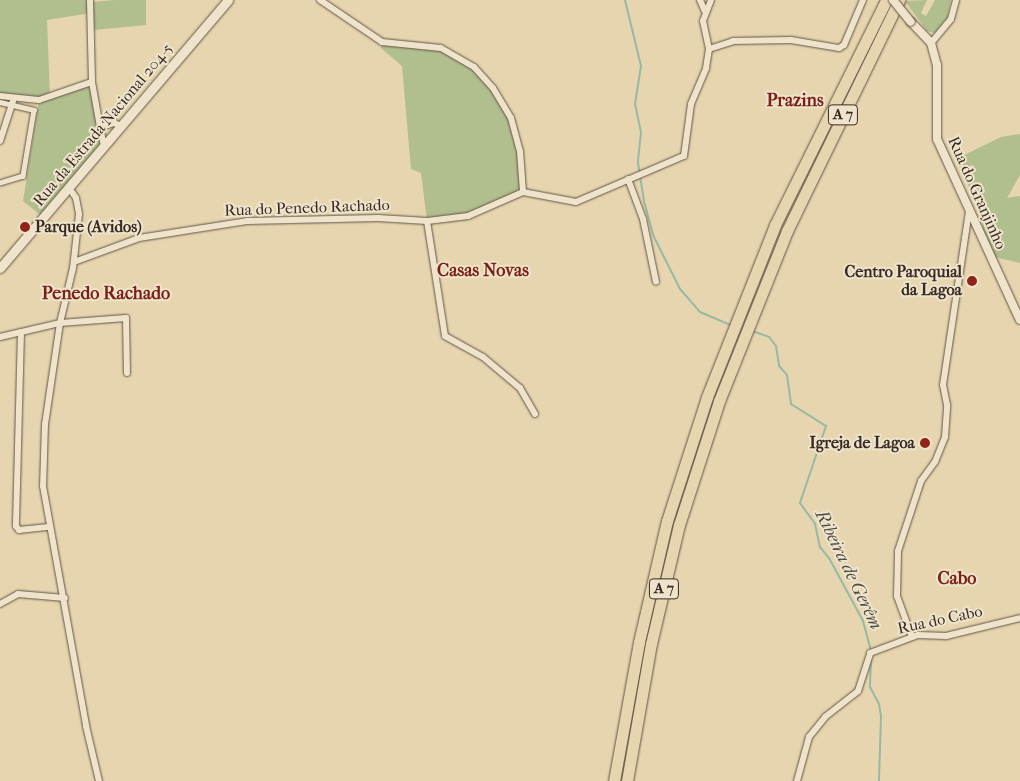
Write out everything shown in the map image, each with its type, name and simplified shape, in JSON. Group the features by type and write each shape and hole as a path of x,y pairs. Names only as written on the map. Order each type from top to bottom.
{"highway":[{"name":"A 7","path":"614,781 639,642 668,521 707,397 776,225 886,0"},
{"name":"A 7","path":"626,781 651,644 679,525 719,401 787,231 900,0"}],"main road":[{"name":"Rua da Estrada Nacional 204-5","path":"0,268 228,0"}],"street":[{"path":"90,0 92,82 104,146"},
{"path":"320,0 382,42 441,48 474,67 493,88 511,118 520,151 523,192 576,202 680,159 687,151 691,104 704,76 708,48 702,21 711,0"},
{"path":"700,0 705,11"},
{"path":"708,48 733,41 791,40 839,48 844,45 863,0"},
{"path":"893,0 931,43 952,19 956,0"},
{"name":"Rua do Granjinho","path":"931,43 939,90 937,139 1020,320"},
{"path":"0,102 39,100 92,82"},
{"path":"0,96 34,110 24,176 21,179 0,183"},
{"path":"0,141 13,101"},
{"path":"100,127 114,123 122,126"},
{"path":"628,179 643,219 656,282"},
{"path":"69,188 78,206 74,262 60,323 44,424 43,486 49,527 65,598 86,726 99,781"},
{"name":"Rua do Penedo Rachado","path":"74,262 139,238 247,221 378,218 427,221 468,216 523,192"},
{"path":"912,637 897,596 898,551 921,481 935,462 945,437 946,405 943,384 969,212"},
{"path":"427,221 445,336 483,357 520,388 535,414"},
{"path":"0,337 60,323 126,318 127,373"},
{"path":"21,332 16,526 18,530 49,527"},
{"path":"0,604 18,594 65,598"},
{"name":"Rua do Cabo","path":"797,781 810,737 828,714 858,691 870,653 912,637 946,636 1020,618"}],"green space":[{"path":"0,0 90,0 91,13 47,20 50,97 92,82 104,146 44,218 23,201 39,101 0,96"},
{"path":"146,0 146,25 94,30 93,2"},
{"path":"927,0 921,13 926,16 935,0 951,0 947,18 935,33 927,31 905,1"},
{"path":"382,42 441,48 474,67 511,118 520,151 523,192 478,212 427,221 421,173 411,169 402,66 381,48"},
{"path":"1020,134 1020,175 1007,198 1020,196 1020,263 994,257 983,233 982,214 956,159 1001,137"}],"waterway":[{"name":"Ribeira de Gerêm","path":"625,0 641,66 635,104 641,132 638,163 644,201 653,235 680,289 700,312 730,325"},
{"name":"Ribeira de Gerêm","path":"752,331 769,337 776,346 779,366 787,375 791,404 826,426 800,503 815,524 820,547 829,558 863,621 870,648"},
{"name":"Ribeira de Gerêm","path":"871,657 870,687 879,704 881,716 879,781"}],"place":[{"name":"Parque (Avidos)","path":"25,227"},
{"name":"Centro Paroquial da Lagoa","path":"972,281"},
{"name":"Igreja de Lagoa","path":"925,443"}],"district":[{"name":"Prazins","path":"795,101"},
{"name":"Casas Novas","path":"483,271"},
{"name":"Penedo Rachado","path":"106,294"},
{"name":"Cabo","path":"957,579"}]}
